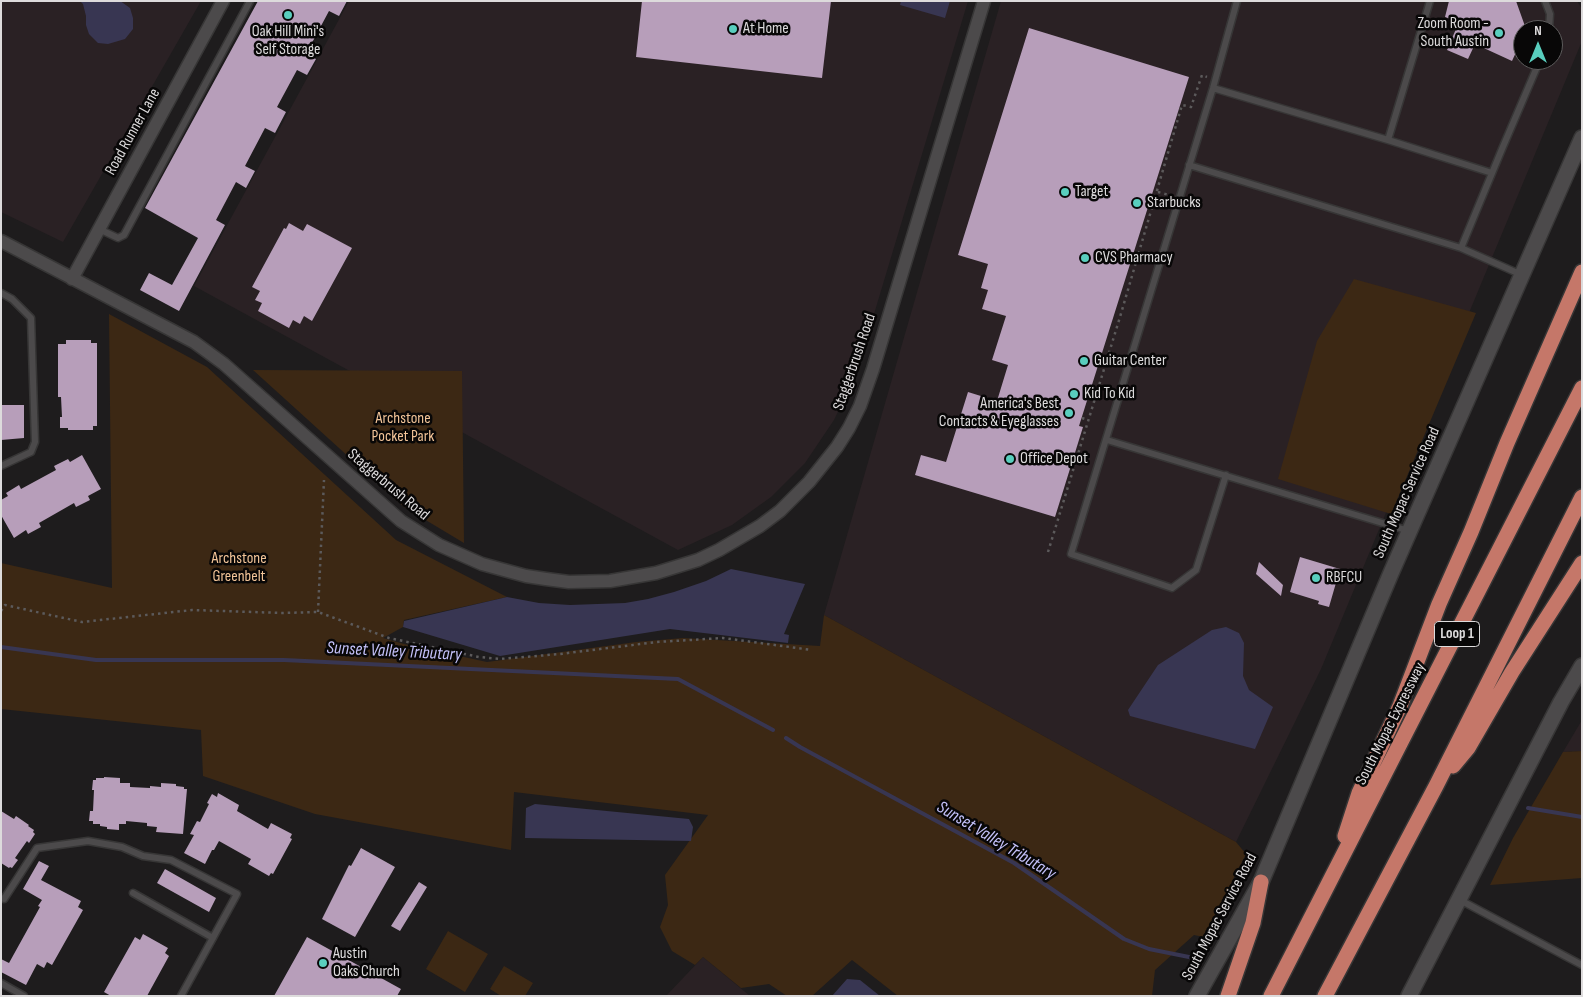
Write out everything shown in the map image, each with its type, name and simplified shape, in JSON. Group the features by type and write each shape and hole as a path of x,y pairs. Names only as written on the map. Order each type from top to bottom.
{"highway":[{"path":"1330,880 1359,793 1400,706 1439,604 1582,272"},
{"name":"South Mopac Expressway","path":"1272,996 1582,388"},
{"name":"Loop 1","path":"1325,996 1436,786 1582,497"},
{"path":"1436,786 1468,748 1512,672 1582,563"},
{"path":"1228,996 1254,922 1261,882"}],"main road":[{"name":"South Mopac Service Road","path":"1197,996 1261,882 1409,531 1582,138"},
{"path":"1409,996 1561,702 1582,666"}],"street":[{"name":"Road Runner Lane","path":"72,279 223,1"},
{"name":"Staggerbrush Road","path":"1,241 188,340 224,364 401,521 419,534 459,555 502,571 526,576 569,582 610,581 633,578 677,567 712,554 740,539 780,511 795,497 819,471 849,428 860,406 873,369 984,1"}],"lane":[{"path":"99,229 118,238 124,235 250,1"},
{"path":"1226,475 1196,570 1172,588 1070,554 1213,88 1237,1"},
{"path":"1388,140 1430,1"},
{"path":"1545,1 1550,14 1550,20"},
{"path":"1461,248 1536,70"},
{"path":"1213,88 1388,140 1492,174"},
{"path":"1189,165 1461,248 1522,275"},
{"path":"1,293 12,299 31,318 35,442 31,452 1,466"},
{"path":"1106,440 1409,531"},
{"path":"2,901 37,848 88,841 122,847 143,856 171,860 237,894 182,996"},
{"path":"133,893 213,938"},
{"path":"1459,899 1582,965"},
{"path":"1,983 24,996"}],"path":[{"path":"1048,552 1182,105 1191,107 1202,75 1215,79"},
{"path":"1157,192 1168,194"},
{"path":"1138,239 1143,240"},
{"path":"1098,365 1104,367"},
{"path":"1088,398 1094,400"},
{"path":"1082,418 1088,420"},
{"path":"318,612 324,480"},
{"path":"1,611 5,605 82,622 192,610 283,613 318,612 388,638 479,657 500,659 657,642 723,638 812,650"}],"shaded area":[{"path":"1,1 201,1 63,242 1,212"},
{"path":"80,1 120,1 130,8 133,18 133,29 125,39 108,44 98,43 89,34 83,4"},
{"path":"349,1 968,1 856,374 834,420 805,463 771,497 732,525 678,550 194,286"},
{"path":"901,1 950,1 945,18 900,5"},
{"path":"1001,1 1577,1 1582,9 1582,41 1321,669 1236,842 824,615"},
{"path":"731,569 805,584 784,634 789,635 788,643 670,629 500,656 403,627 404,621 507,597 539,603 570,605 625,603 648,599 706,581"},
{"path":"1226,627 1239,633 1244,643 1243,676 1249,690 1273,707 1255,749 1130,716 1128,710 1158,665 1212,630"},
{"path":"1582,720 1582,751 1563,752"},
{"path":"535,804 689,819 693,827 691,841 525,838 526,808"},
{"path":"703,957 750,996 666,996"},
{"path":"847,979 860,980 880,996 832,996"}],"green space":[{"path":"1354,279 1476,313 1391,514 1278,479 1317,341"},
{"name":"Archstone Greenbelt","path":"109,314 207,367 396,540 507,597 404,620 403,627 383,638 487,662 636,642 683,638 820,646 824,615 1236,842 1246,854 1204,937 1194,935 1155,970 1152,996 898,996 852,960 812,996 787,996 769,984 741,988 703,957 695,965 672,951 660,927 668,905 665,875 708,815 514,792 511,850 315,814 203,776 201,730 1,709 1,563 112,588"},
{"name":"Archstone Pocket Park","path":"253,370 462,371 464,543 404,507"},
{"path":"1582,751 1582,878 1490,885 1513,838 1563,752"},
{"path":"448,931 488,954 465,992 426,969"},
{"path":"504,966 533,983 525,996 501,996 490,989"}],"building":[{"path":"258,1 347,1 339,16 329,11 306,54 316,59 307,75 297,70 277,107 286,112 275,133 265,128 245,166 255,171 246,188 236,182 216,220 225,225 179,311 140,290 149,273 172,285 198,238 145,208"},
{"name":"At Home","path":"642,1 831,1 822,78 636,57"},
{"name":"Zoom Room - South Austin","path":"1449,1 1516,1 1523,20 1513,20 1512,61 1475,44 1468,59 1447,50 1459,22 1445,17"},
{"name":"Target","path":"1029,28 1189,77 1079,426 1083,427 1055,517 915,475 921,455 946,462 968,392 997,401 1008,365 992,360 1006,316 982,309 988,290 981,288 988,264 958,255"},
{"path":"289,223 303,231 307,224 352,248 312,321 304,316 300,324 293,320 289,328 258,311 262,303 255,300 260,291 252,287 284,228 286,229"},
{"path":"66,340 91,340 91,343 97,343 97,426 93,426 93,430 68,430 68,428 60,428 60,417 62,417 61,397 58,397 58,344 66,344"},
{"path":"1,405 24,405 24,438 1,440"},
{"path":"82,455 101,489 88,496 90,500 76,507 74,503 39,523 41,527 28,534 26,530 14,538 1,515 1,500 8,496 6,493 19,485 21,489 56,470 54,466 68,459 70,462"},
{"name":"RBFCU","path":"1300,557 1340,569 1329,607 1318,604 1319,601 1290,592"},
{"path":"1259,562 1283,585 1281,596 1256,574"},
{"path":"104,777 120,778 120,783 130,783 130,787 161,787 161,783 176,784 176,786 187,789 183,834 156,832 157,827 147,826 147,823 126,821 126,824 119,824 119,830 107,829 107,827 100,826 100,824 93,824 93,821 89,821 90,811 93,811 93,780"},
{"path":"218,793 239,805 237,811 268,829 271,823 292,834 290,838 292,839 273,874 271,873 269,876 248,864 251,859 219,841 205,864 184,853 194,835 190,834 197,821 200,822 212,794 217,797"},
{"path":"1,811 14,819 16,816 29,825 35,834 29,843 27,841 15,858 18,860 12,868 1,863"},
{"path":"361,848 395,867 355,937 322,919 349,865 351,866"},
{"path":"39,861 49,866 41,880 81,901 78,907 83,910 52,965 47,962 44,968 37,964 26,985 1,972 1,959 9,963 40,907 38,906 42,900 23,889"},
{"path":"165,869 216,898 209,912 157,883"},
{"path":"419,882 427,887 400,931 391,926"},
{"path":"143,934 168,948 165,953 169,956 147,996 111,996 104,992 135,937 140,940"},
{"name":"Austin Oaks Church","path":"307,937 401,989 397,996 274,996"}],"waterway":[{"name":"Sunset Valley Tributary","path":"1,647 96,660 284,660 678,679 773,730"},
{"name":"Sunset Valley Tributary","path":"786,738 1014,863 1124,939 1149,949 1194,958"},
{"name":"Sunset Valley Tributary","path":"1528,808 1582,817"}],"place":[{"name":"Oak Hill Mini's Self Storage","path":"288,15"},
{"name":"At Home","path":"733,29"},
{"name":"Zoom Room - South Austin","path":"1499,33"},
{"name":"Target","path":"1065,192"},
{"name":"Starbucks","path":"1137,203"},
{"name":"CVS Pharmacy","path":"1085,258"},
{"name":"Guitar Center","path":"1084,361"},
{"name":"Kid To Kid","path":"1074,394"},
{"name":"America's Best Contacts & Eyeglasses","path":"1069,413"},
{"name":"Office Depot","path":"1010,459"},
{"name":"RBFCU","path":"1316,578"},
{"name":"Austin Oaks Church","path":"323,963"}]}
